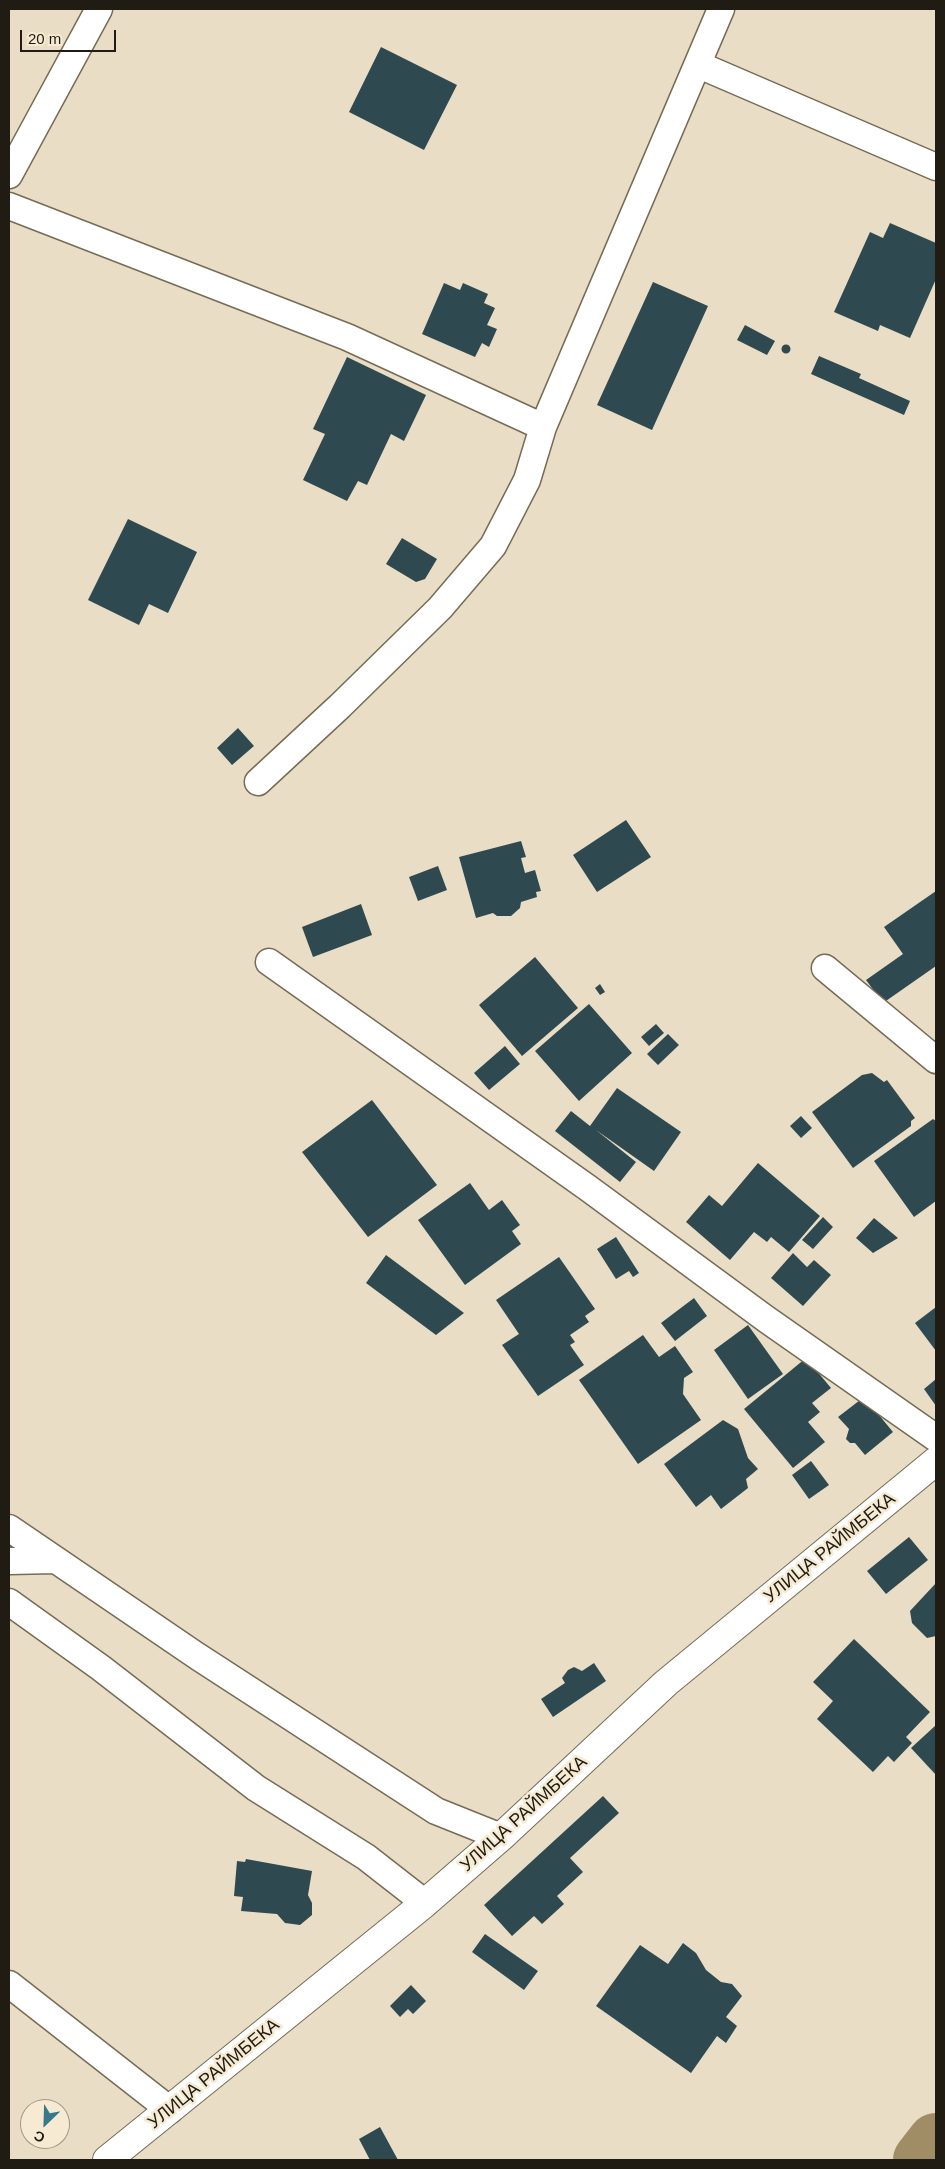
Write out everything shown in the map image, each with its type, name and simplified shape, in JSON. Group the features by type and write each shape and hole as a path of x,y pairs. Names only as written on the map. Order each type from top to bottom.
{"street":[{"path":"9,175 99,9"},
{"path":"258,782 340,706 440,608 493,546 527,480 543,427 699,65 721,9"},
{"path":"699,65 936,167"},
{"path":"9,206 347,337 543,427"},
{"path":"269,962 588,1188 766,1319 936,1438"},
{"path":"826,968 936,1060"},
{"name":"УЛИЦА РАЙМБЕКА","path":"107,2160 425,1903 501,1837 666,1683 936,1461"},
{"path":"9,1528 197,1656 436,1811 501,1837"},
{"path":"9,1561 55,1560"},
{"path":"9,1602 102,1668 256,1788 366,1857 425,1903"},
{"path":"9,1984 170,2110"}],"building":[{"path":"381,47 457,85 424,150 349,112"},
{"path":"890,223 936,243 936,279 910,338 880,325 878,331 834,312 870,232 883,238"},
{"path":"653,282 708,306 652,430 597,405"},
{"path":"444,283 460,290 463,283 488,294 484,303 495,308 487,325 497,329 489,347 482,343 475,357 422,334"},
{"path":"745,325 775,341 767,355 737,340"},
{"path":"786,345 790,349 786,353 782,349"},
{"path":"819,356 861,374 859,378 910,401 904,415 811,374"},
{"path":"347,357 426,395 404,441 391,434 367,485 358,481 347,501 303,480 325,434 313,429"},
{"path":"128,519 197,552 168,613 149,604 139,625 88,600"},
{"path":"402,538 437,559 425,579 416,582 386,564"},
{"path":"238,728 254,746 232,765 217,748"},
{"path":"626,820 651,857 597,892 573,855"},
{"path":"521,841 526,857 521,858 525,873 535,870 541,891 536,892 537,897 521,902 520,908 511,916 497,916 493,913 476,918 459,857"},
{"path":"438,866 447,890 418,901 409,877"},
{"path":"936,891 936,966 883,1003 866,980 903,954 884,927"},
{"path":"361,904 372,935 313,957 302,927"},
{"path":"535,957 578,1008 522,1056 479,1005"},
{"path":"600,984 605,992 600,995 595,988"},
{"path":"589,1004 632,1053 579,1101 535,1051"},
{"path":"656,1024 664,1033 649,1046 641,1037"},
{"path":"668,1034 679,1045 658,1065 647,1054"},
{"path":"505,1046 520,1064 489,1090 474,1073"},
{"path":"872,1073 884,1082 887,1080 915,1118 911,1121 911,1126 853,1168 812,1112 862,1075"},
{"path":"617,1088 681,1132 654,1171 596,1130 636,1162 620,1182 555,1131 571,1111 590,1126"},
{"path":"372,1100 437,1185 368,1237 302,1152"},
{"path":"801,1116 812,1128 801,1138 790,1126"},
{"path":"933,1119 936,1121 936,1201 914,1217 874,1161"},
{"path":"758,1163 820,1216 789,1252 771,1237 767,1242 754,1232 730,1260 686,1222 709,1195 722,1206"},
{"path":"470,1183 489,1210 502,1200 520,1225 512,1231 521,1244 465,1285 418,1220"},
{"path":"823,1217 833,1227 813,1249 802,1240"},
{"path":"874,1218 898,1238 873,1253 856,1238"},
{"path":"616,1237 639,1273 633,1277 629,1271 616,1279 597,1249"},
{"path":"793,1253 807,1267 814,1260 831,1275 803,1306 771,1278"},
{"path":"386,1255 464,1313 436,1335 366,1283"},
{"path":"559,1257 595,1309 585,1316 589,1322 570,1335 575,1342 570,1345 584,1365 538,1396 502,1345 519,1334 496,1300"},
{"path":"694,1298 707,1316 675,1341 661,1323"},
{"path":"936,1307 936,1351 915,1323"},
{"path":"748,1325 783,1374 748,1399 714,1350"},
{"path":"643,1335 659,1357 675,1346 693,1372 684,1378 683,1394 701,1420 638,1464 579,1380"},
{"path":"806,1358 831,1388 812,1403 820,1412 808,1422 825,1442 793,1468 744,1409"},
{"path":"936,1379 936,1406 924,1389"},
{"path":"864,1397 893,1432 865,1455 855,1443 850,1443 846,1439 849,1429 838,1417"},
{"path":"723,1420 738,1429 748,1458 758,1469 746,1479 748,1488 721,1509 711,1495 696,1507 664,1464"},
{"path":"811,1461 829,1485 809,1499 792,1475"},
{"path":"909,1537 928,1560 886,1594 867,1571"},
{"path":"936,1583 936,1636 927,1638 912,1623 910,1611"},
{"path":"854,1639 930,1712 906,1737 912,1743 894,1762 888,1756 873,1772 817,1719 833,1701 813,1682"},
{"path":"594,1663 606,1681 553,1717 541,1699 565,1683 562,1678 568,1670 574,1667 582,1671"},
{"path":"936,1725 936,1775 911,1748"},
{"path":"603,1796 619,1813 570,1858 583,1872 557,1896 564,1904 542,1924 534,1916 512,1936 484,1905"},
{"path":"246,1859 312,1871 308,1895 312,1903 312,1915 300,1925 285,1923 277,1914 241,1911 243,1897 234,1896 237,1861 245,1862"},
{"path":"485,1934 538,1971 524,1990 472,1952"},
{"path":"683,1943 696,1953 706,1970 721,1982 732,1984 742,1996 726,2017 737,2026 726,2043 717,2036 691,2073 596,2006 640,1945 668,1964"},
{"path":"411,1985 426,2001 413,2014 408,2009 400,2017 390,2006"},
{"path":"380,2127 398,2160 370,2160 359,2139"}],"waterway":[{"path":"922,2160 936,2142"}]}
